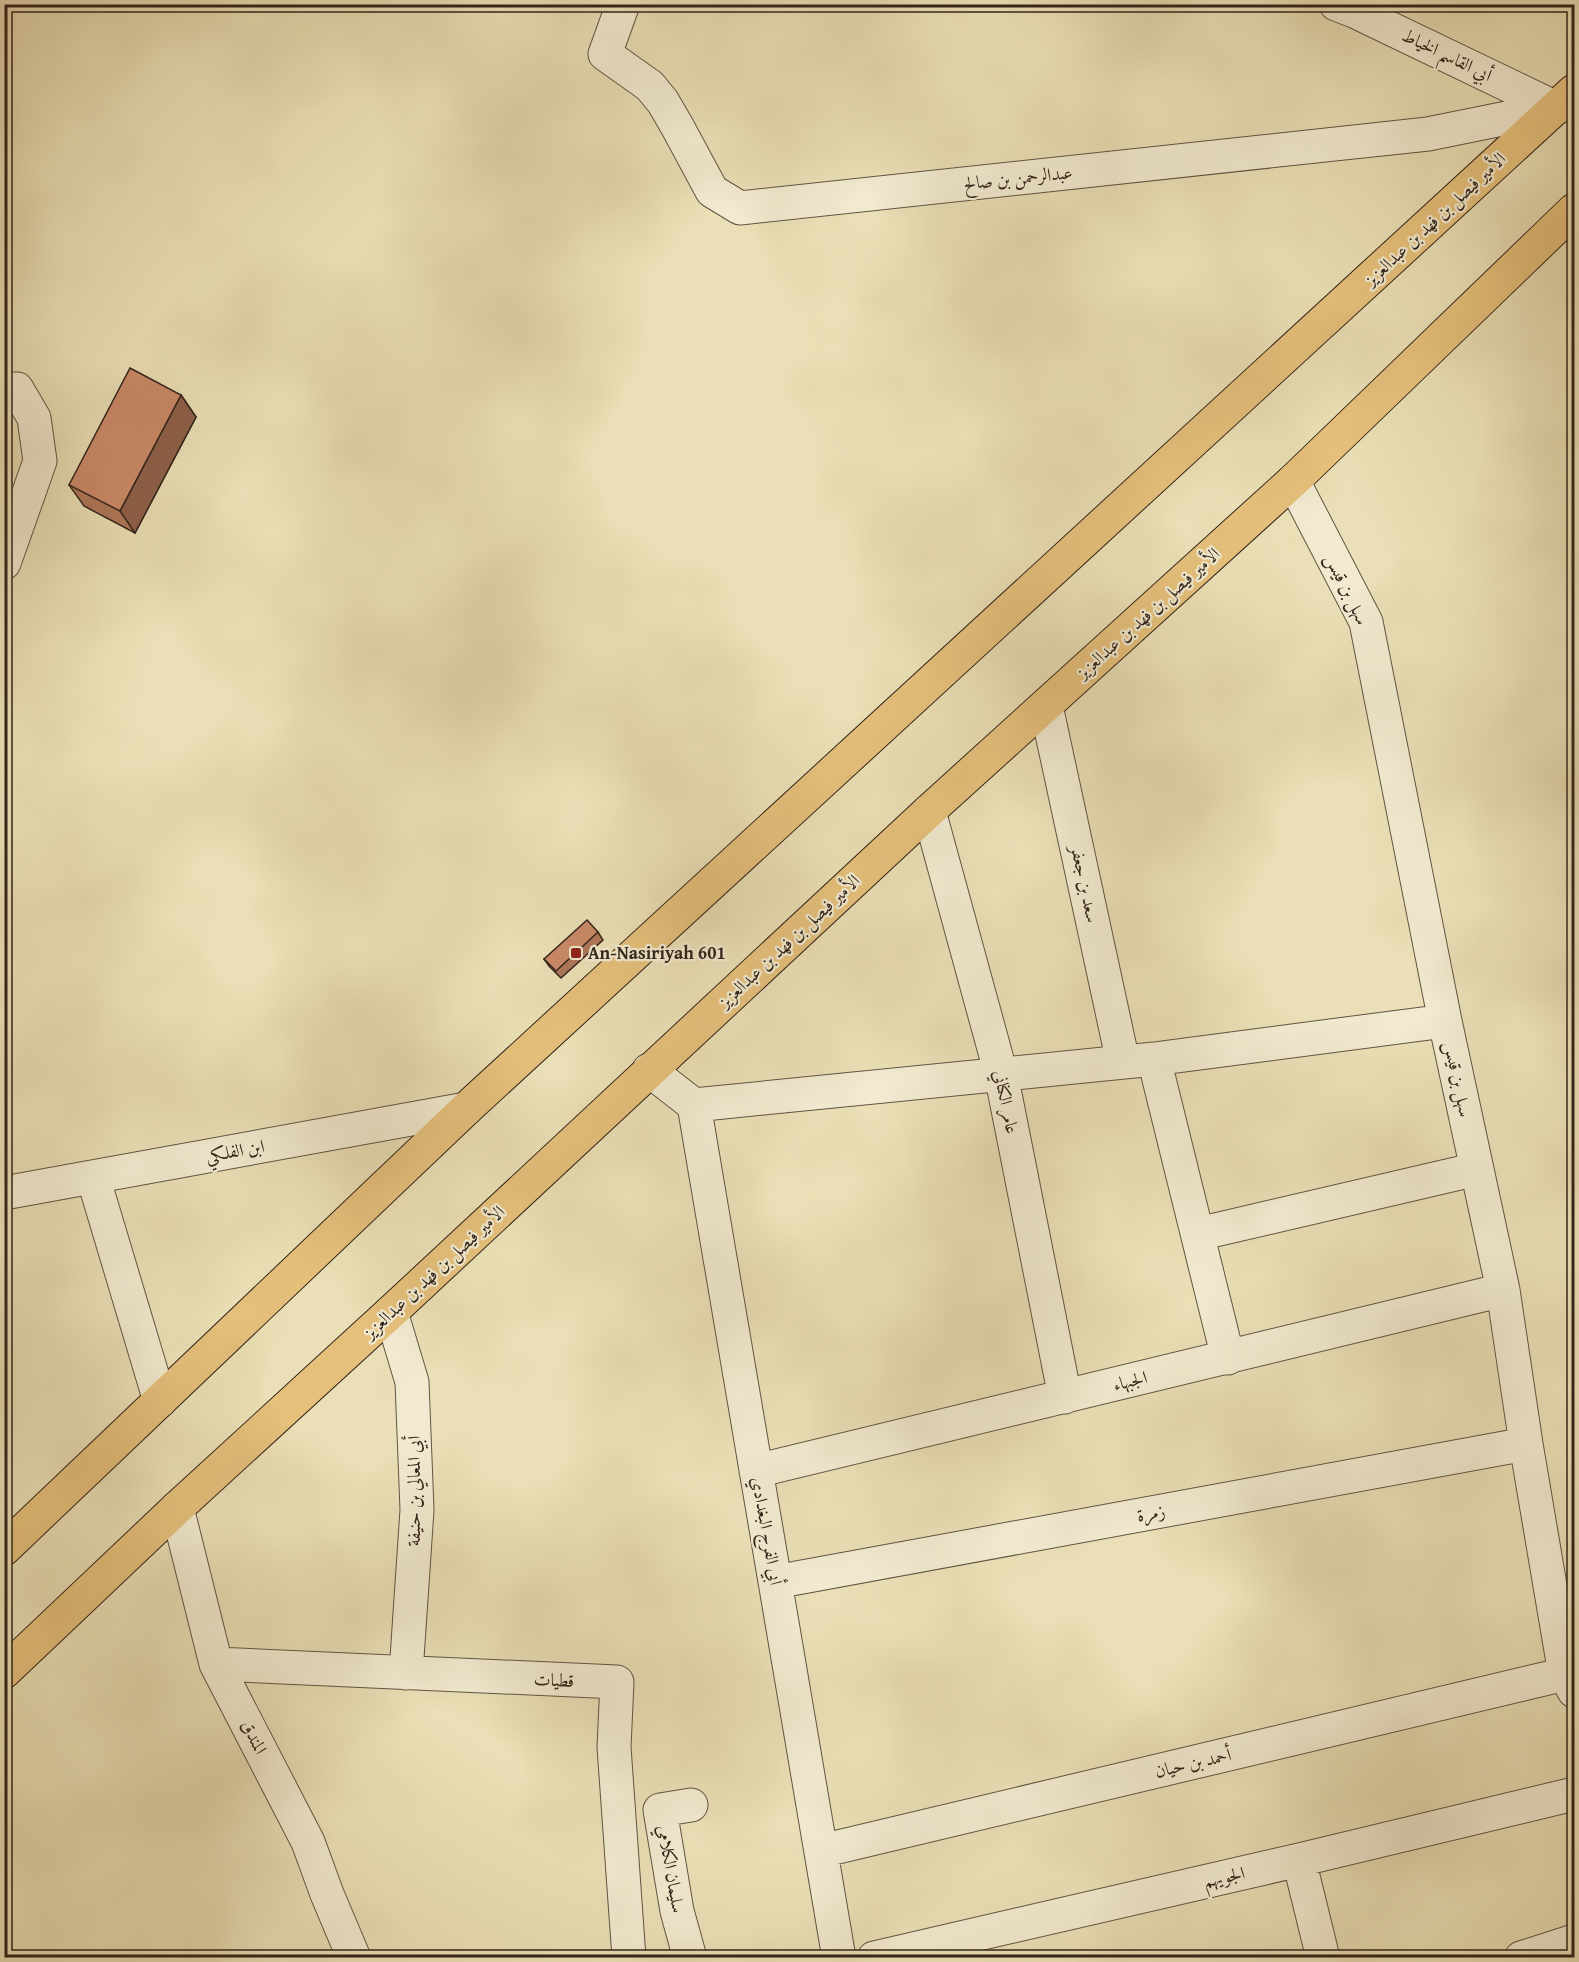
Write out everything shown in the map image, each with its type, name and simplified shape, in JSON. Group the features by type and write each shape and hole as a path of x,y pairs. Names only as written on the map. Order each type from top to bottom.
{"main road":[{"name":"الأمير فيصل بن فهد بن عبدالعزيز","path":"4,1549 466,1108 1565,99"},
{"name":"الأمير فيصل بن فهد بن عبدالعزيز","path":"4,1672 177,1508 391,1312 649,1070 1293,481 1575,210"}],"street":[{"name":"عبدالرحمن بن صالح","path":"623,4 605,54 650,86 663,102 712,191 740,208 1428,134 1565,99"},
{"name":"أبي القاسم الخياط","path":"1336,4 1565,99"},
{"path":"4,390 17,389 34,418 40,461 4,563"},
{"name":"سهل بن قيس","path":"1293,481 1366,622 1445,1021 1503,1290 1526,1444 1570,1683"},
{"name":"سعد بن جعفر","path":"1046,706 1139,1061 1198,1234 1228,1358"},
{"name":"عامر الكناني","path":"929,812 1001,1074 1065,1397"},
{"path":"649,1070 694,1105 1139,1061 1445,1021"},
{"name":"أبي الفرج البغدادي","path":"694,1105 839,1958"},
{"name":"ابن الفلكي","path":"4,1193 466,1108"},
{"path":"1198,1234 1478,1169"},
{"path":"93,1177 160,1401"},
{"name":"الجبهاء","path":"756,1471 1503,1290"},
{"name":"أبي المعالي بن حنيفة","path":"391,1312 412,1382 413,1393 417,1510 406,1673"},
{"name":"زمرة","path":"775,1581 1526,1444"},
{"name":"المندق","path":"177,1508 216,1664 308,1842 354,1958"},
{"name":"قطيات","path":"216,1664 617,1682 614,1747 629,1958"},
{"name":"أحمد بن حيان","path":"821,1851 1570,1683"},
{"name":"الجويهم","path":"874,1958 1575,1794"},
{"name":"سليمان الكلامي","path":"690,1958 677,1911 660,1810 691,1805"},
{"path":"1299,1860 1323,1958"},
{"path":"1521,1958 1575,1941"}],"building":[{"path":"130,368 181,395 120,511 69,485"},
{"path":"587,920 598,932 556,971 544,959"}],"place":[{"name":"An-Nasiriyah 601","path":"576,953"}]}
